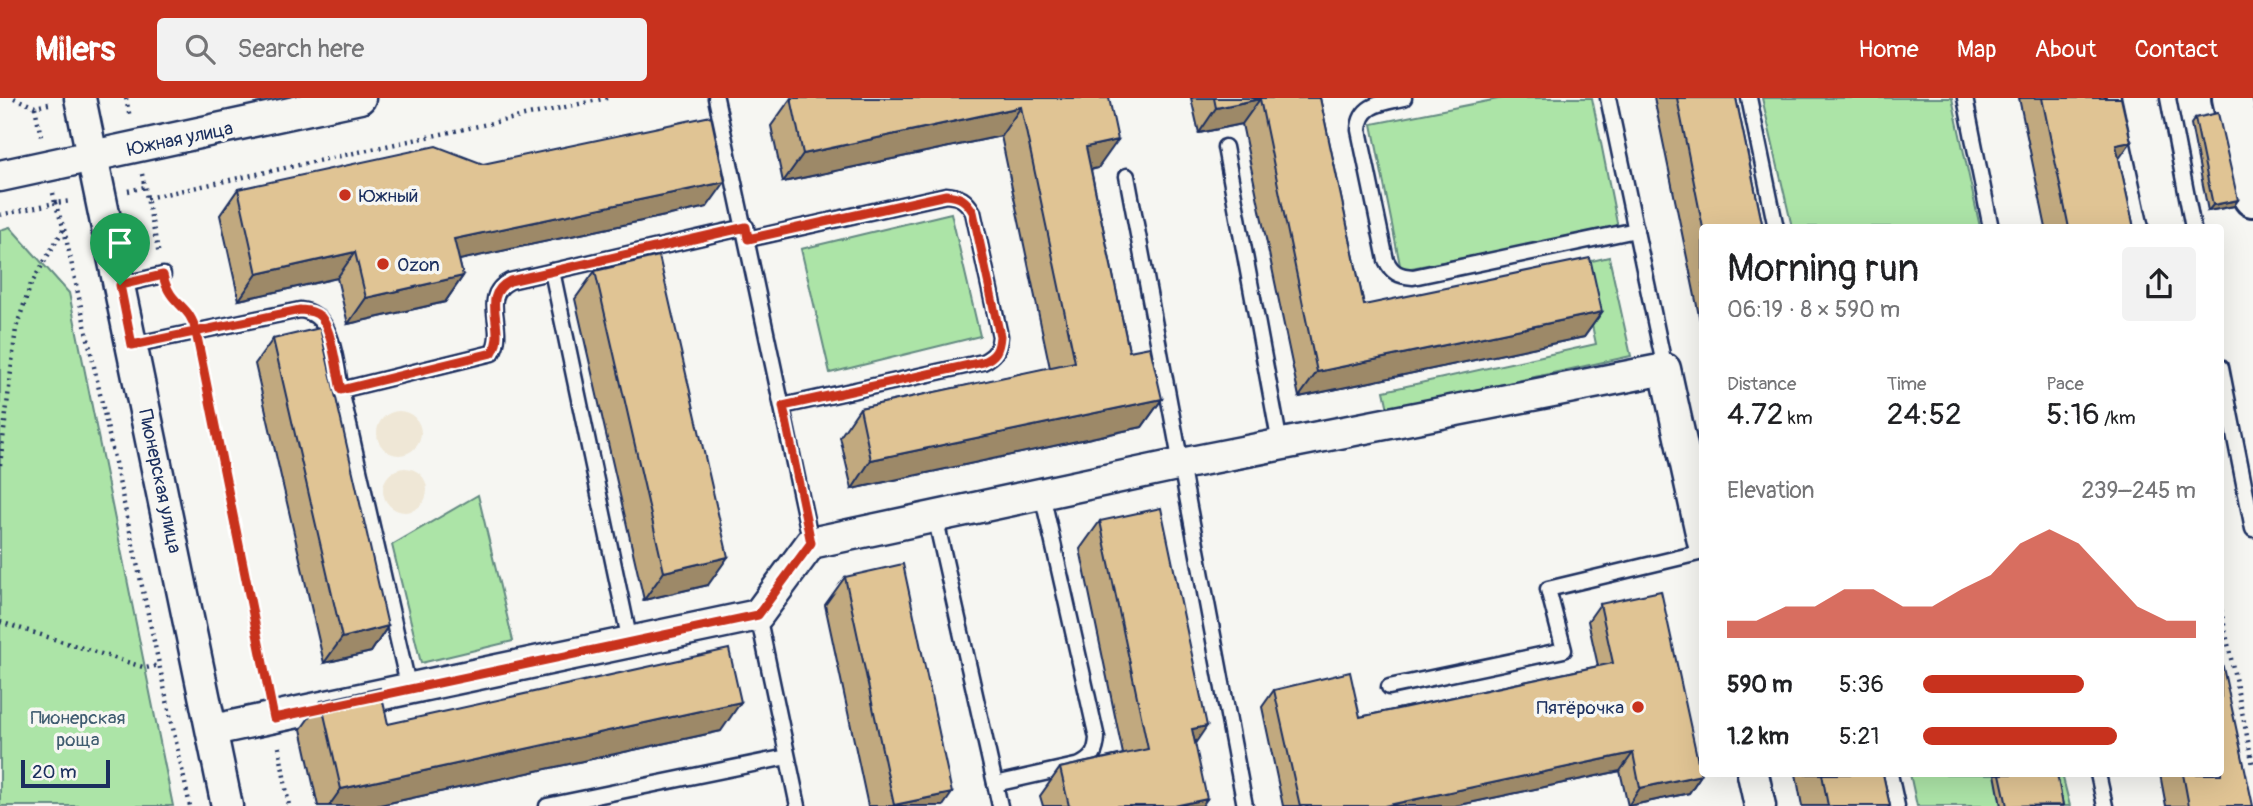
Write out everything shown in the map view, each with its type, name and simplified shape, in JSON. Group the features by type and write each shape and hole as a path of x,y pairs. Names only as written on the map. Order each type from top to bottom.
{"street":[{"name":"Пионерская улица","path":"80,98 227,806"},
{"name":"Южная улица","path":"0,176 360,98"},
{"path":"2232,98 2253,197"},
{"path":"213,730 758,615 811,543 1181,464 1665,369 1699,526"},
{"path":"1754,777 1760,806"}],"lane":[{"path":"716,98 747,233 811,543"},
{"path":"1404,98 1366,109 1360,119 1359,130 1386,260 1391,270 1401,276 1413,277 1636,230"},
{"path":"1608,98 1665,369"},
{"path":"1749,98 1775,224"},
{"path":"1965,98 1990,224"},
{"path":"2113,98 2140,224"},
{"path":"2168,98 2192,224"},
{"path":"1225,147 1280,444"},
{"path":"1127,176 1245,806"},
{"path":"341,390 492,353 498,343 494,296 500,286 552,271 946,195 958,196 968,202 973,212 1000,336 999,347 993,357 983,362 783,406"},
{"path":"552,271 630,642"},
{"path":"120,285 163,275"},
{"path":"132,345 300,310 311,311 320,317 326,327 409,689"},
{"path":"2225,409 2253,528"},
{"path":"995,784 1080,765 1090,760 1096,750 1097,738 1042,494"},
{"path":"935,516 1000,806"},
{"path":"1389,687 1564,650 1548,589 1699,541"},
{"path":"758,615 798,806"},
{"path":"547,806 787,757"},
{"path":"1891,777 1897,806"},
{"path":"2099,777 2105,806"}],"path":[{"path":"14,98 35,107"},
{"path":"126,98 167,294 193,317 274,718 289,806"},
{"path":"148,198 607,98"},
{"path":"0,215 55,203 64,229 190,806"},
{"path":"0,466 16,328 31,284 64,229"},
{"path":"0,622 146,668 159,665"},
{"path":"2224,625 2253,765"}],"shaded area":[{"path":"399,411 408,412 415,417 420,424 420,442 415,449 408,454 399,455 390,454 383,449 378,442 377,433 378,424 383,417 390,412"},
{"path":"405,468 414,469 421,474 426,481 426,499 421,506 414,511 405,512 396,511 389,506 384,499 383,490 384,481 389,474 396,469"}],"green space":[{"path":"1503,98 1592,98 1618,228 1401,270 1372,124"},
{"path":"1762,98 1952,98 1979,224 1791,224"},
{"path":"951,213 980,336 830,373 801,249"},
{"name":"Пионерская роща","path":"10,227 69,293 173,806 0,806 0,230"},
{"path":"1609,257 1631,356 1388,409 1384,391 1596,344 1579,264"},
{"path":"478,495 513,641 421,663 392,545"},
{"path":"1911,777 2063,777 2070,806 1917,806"}],"building":[{"path":"791,98 1109,98 1118,140 1086,147 1129,351 1150,347 1162,399 871,460 860,408 1075,362 1021,107 803,154"},
{"path":"1214,98 1320,98 1364,305 1590,258 1602,312 1317,372 1260,99 1216,108"},
{"path":"1677,98 1736,98 1762,224 1702,224"},
{"path":"2042,98 2121,98 2131,142 2116,145 2133,224 2068,224"},
{"path":"2218,113 2238,200 2213,205 2195,118"},
{"path":"711,116 725,182 454,239 463,276 366,298 355,252 257,274 238,189 436,146 483,164"},
{"path":"659,256 728,557 664,572 595,271"},
{"path":"320,328 388,626 342,638 273,339"},
{"path":"1161,508 1207,726 1192,729 1207,799 1174,806 1069,806 1060,768 1148,749 1100,521"},
{"path":"903,564 952,793 894,805 845,577"},
{"path":"1661,591 1699,775 1640,788 1633,753 1384,806 1300,806 1274,690 1350,672 1360,717 1613,663 1600,604"},
{"path":"729,649 741,702 341,789 321,701 380,688 388,724"},
{"path":"2224,672 2253,806 2189,806 2184,777 2224,777"},
{"path":"1823,777 1884,777 1890,806 1828,806"},
{"path":"2001,777 2058,777 2063,805 2007,806"}],"place":[{"name":"Южный","path":"345,195"},
{"name":"Ozon","path":"383,264"},
{"name":"Пятёрочка","path":"1638,707"}],"route":[{"path":"120,285 132,345 196,332 300,310 311,311 320,317 326,327 341,390 481,358 492,353 498,343 494,296 500,286 510,281 746,227 748,239 946,195 958,196 968,202 973,212 1000,336 999,347 993,357 983,362 783,406 811,543 758,615 274,718 196,332 193,317 167,294 163,275 120,285"}]}
